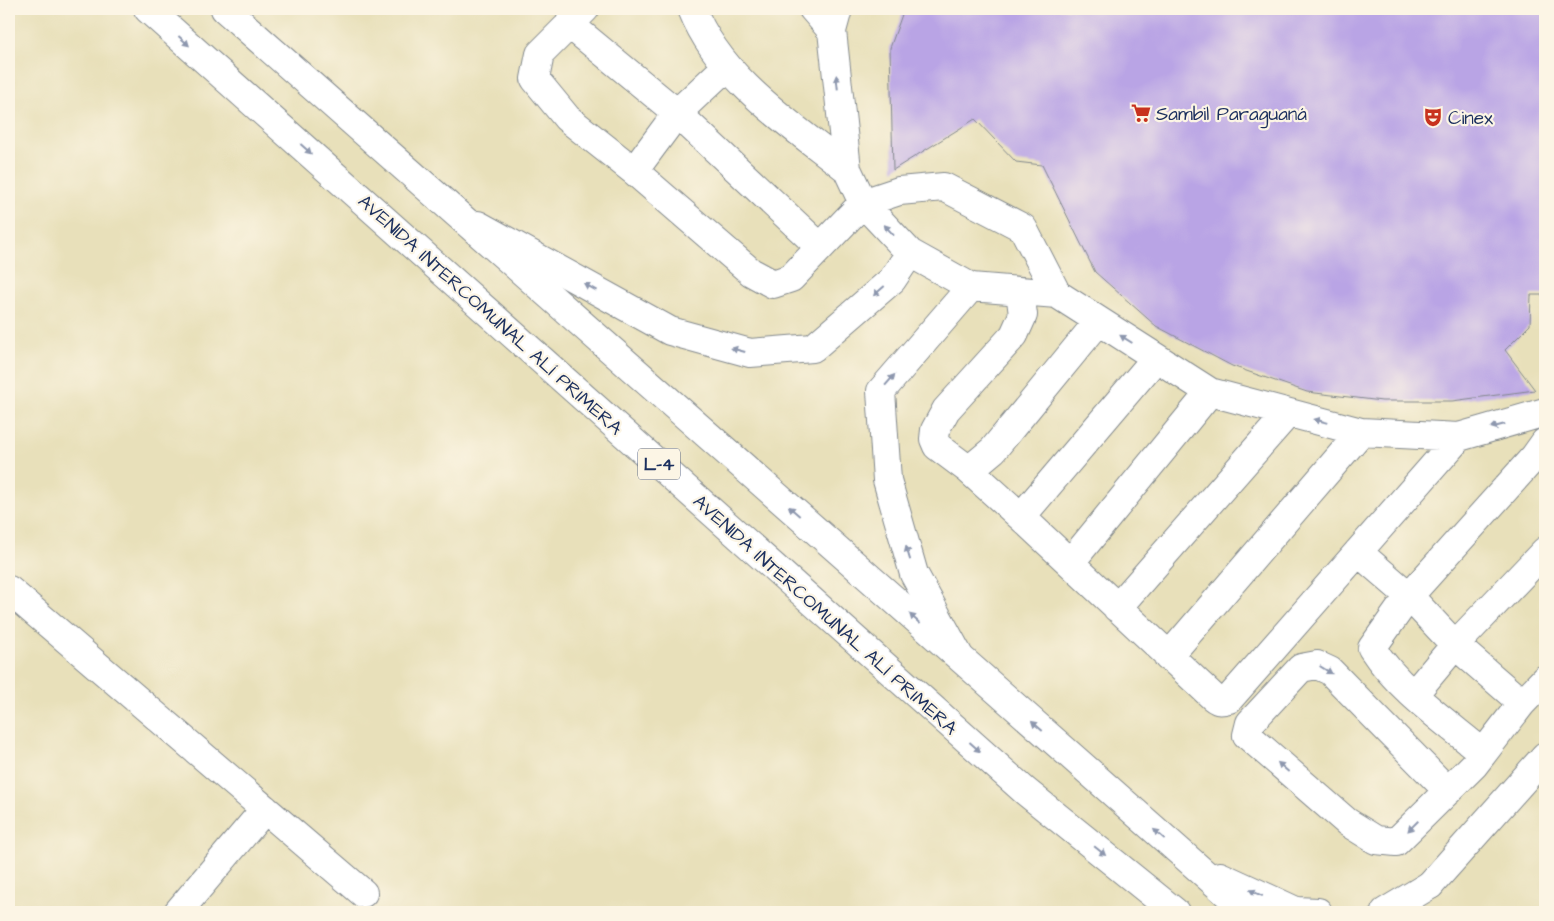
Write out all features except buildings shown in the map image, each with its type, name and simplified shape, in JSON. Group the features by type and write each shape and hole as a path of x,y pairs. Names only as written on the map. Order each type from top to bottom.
{"main road":[{"name":"AVENIDA INTERCOMUNAL ALÍ PRIMERA","path":"148,9 1024,791 1175,912"},
{"path":"225,9 1248,912"},
{"path":"692,9 699,26 727,66 768,107 847,169"},
{"path":"813,9 835,20 847,169 863,203 910,253 971,287 1057,294"},
{"path":"820,247 577,17 540,54 535,79 567,118 634,171 750,272 773,284 791,278 863,203 899,191 944,188 1023,228 1057,294 1210,392 1361,432 1459,436 1545,414"},
{"path":"634,171 677,113 727,66"},
{"path":"456,213 670,332 750,353 814,348 892,280 910,253"},
{"path":"961,659 914,574 887,480 881,391 971,287"},
{"path":"1020,291 1023,315 1014,335 946,410 936,430 934,439 937,446 969,470 1021,517 1168,657 1218,701 1229,699 1459,436"},
{"path":"969,470 993,450 1098,322"},
{"path":"1021,517 1156,358"},
{"path":"1070,563 1210,392"},
{"path":"1117,608 1288,413"},
{"path":"1168,657 1361,432"},
{"path":"1483,753 1414,694 1381,662 1372,648 1409,596 1545,442"},
{"path":"1358,552 1409,596 1455,645 1522,703"},
{"path":"1414,694 1455,645 1545,552"},
{"path":"9,590 363,893"},
{"path":"1448,791 1330,672 1317,665 1301,668 1250,723 1247,735 1347,822 1376,840 1396,842 1448,791 1483,753 1522,703 1545,679"},
{"path":"1415,912 1430,885 1545,756"},
{"path":"178,912 265,809"},
{"path":"1191,862 1296,911 1318,912"},
{"path":"1385,912 1430,885"}],"place":[{"name":"Sambil Paraguaná","path":"1141,113"},
{"name":"Cinex","path":"1433,117"}]}
